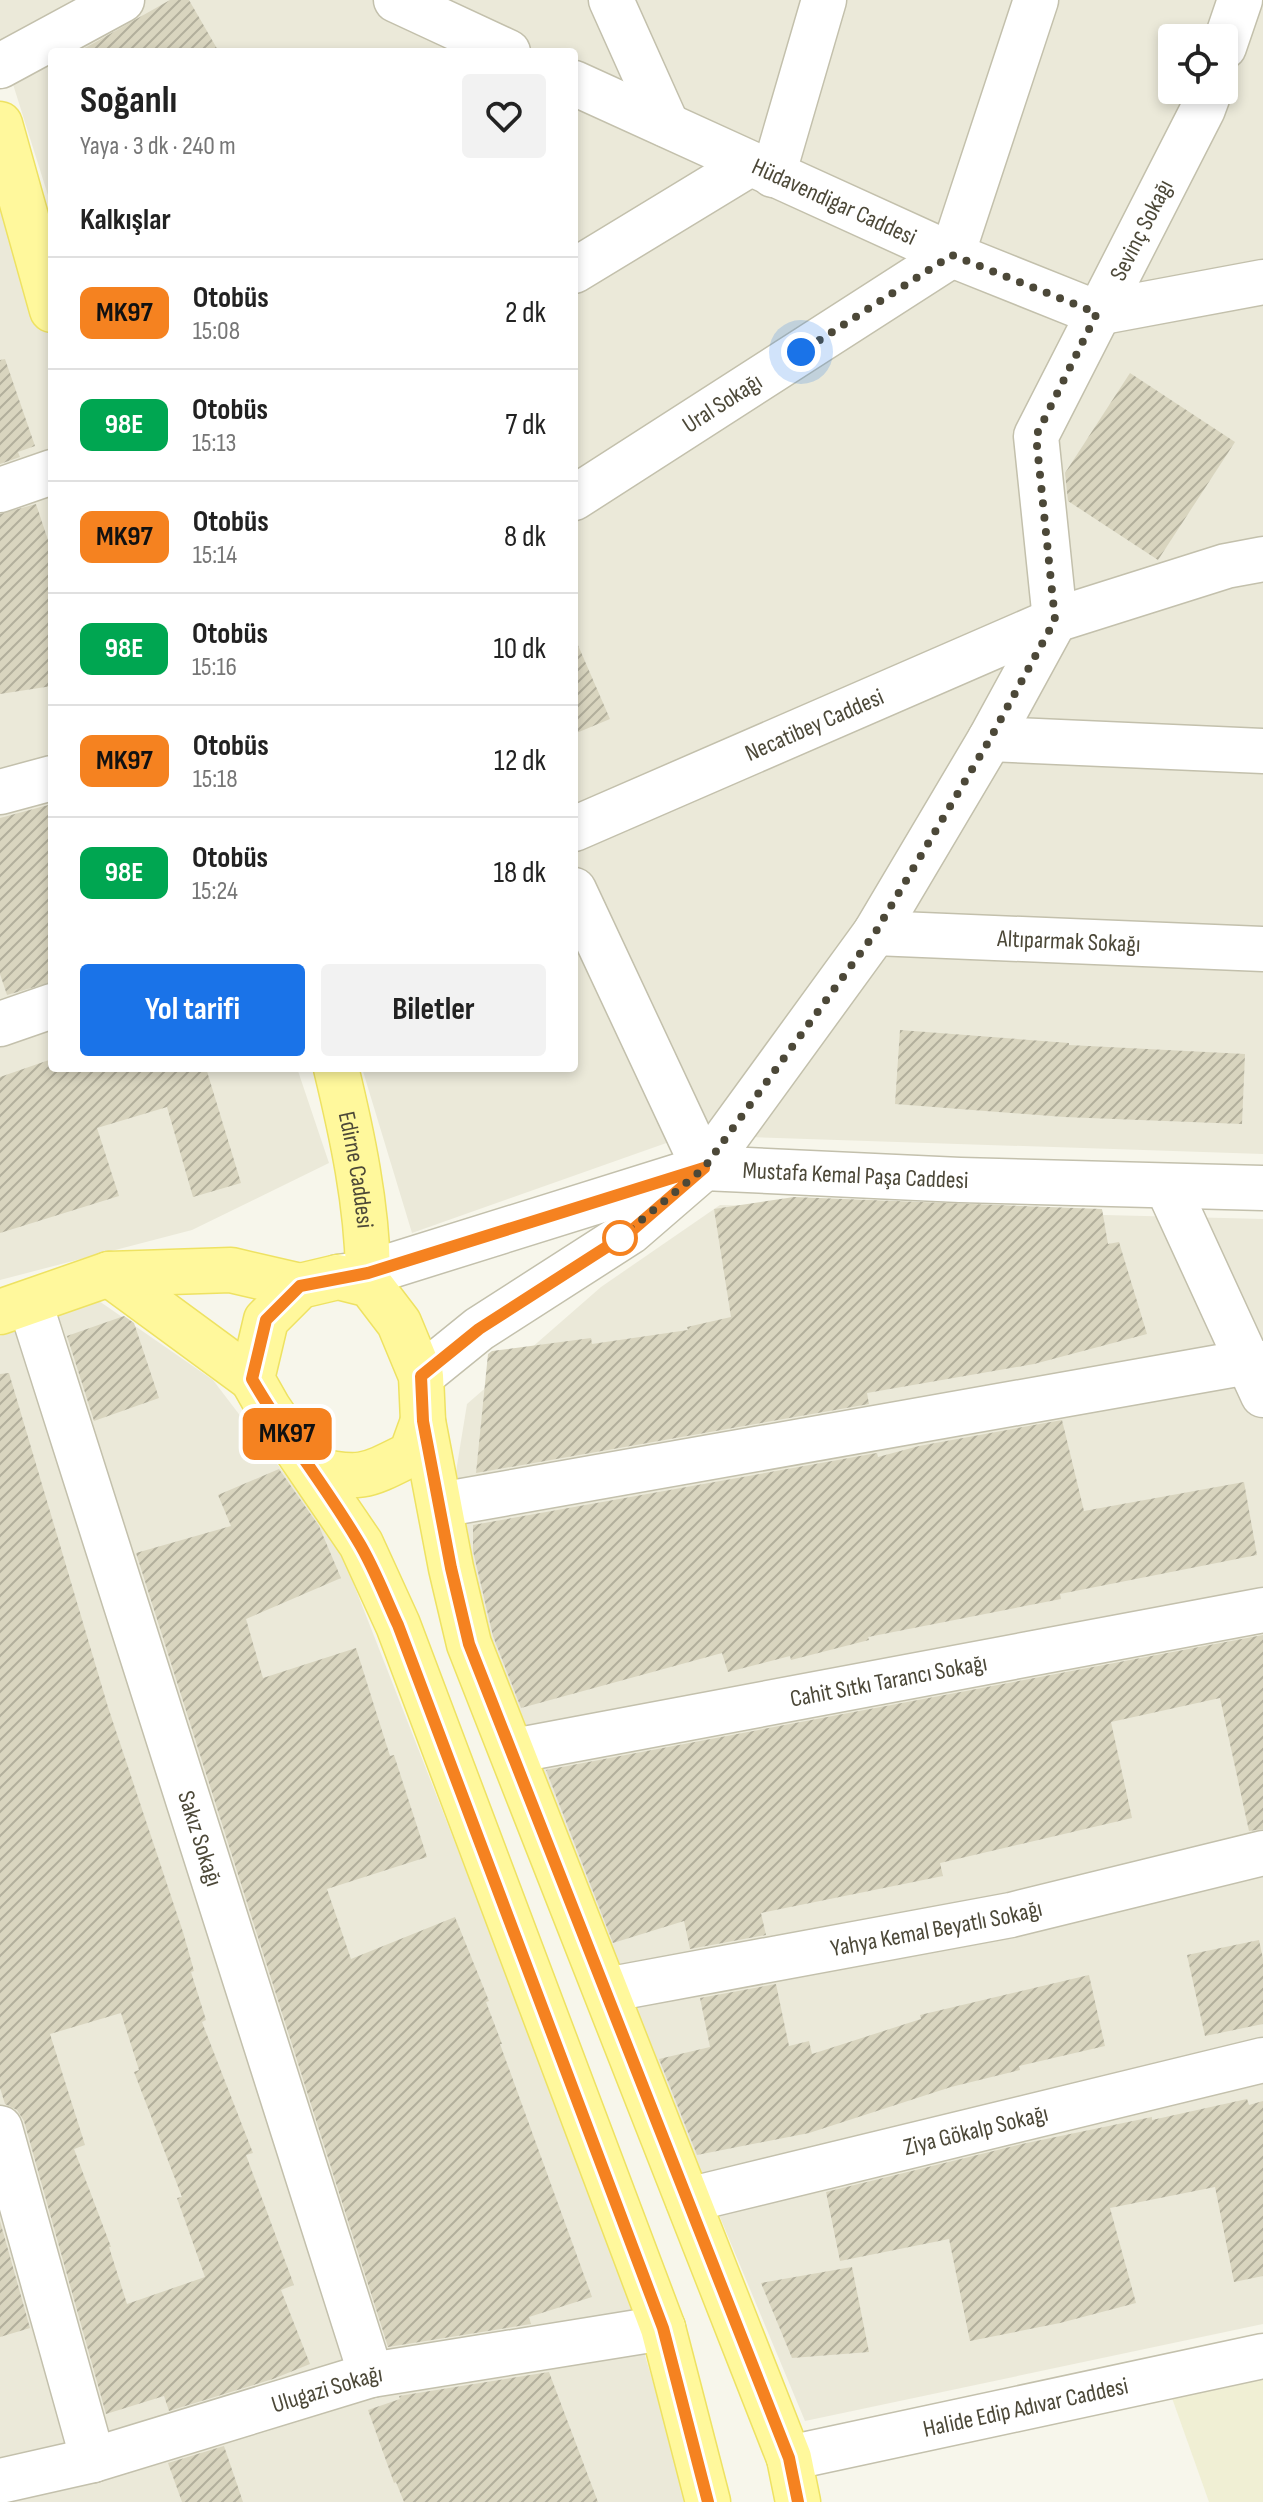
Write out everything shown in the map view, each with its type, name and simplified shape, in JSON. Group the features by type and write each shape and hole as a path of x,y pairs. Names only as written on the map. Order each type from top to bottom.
{"main road":[{"path":"0,124 12,209 48,300"},
{"name":"Edirne Caddesi","path":"336,1279 367,1235 337,1072"},
{"path":"15,1307 109,1274 231,1270 370,1285 399,1323 421,1376 423,1421 469,1644 789,2458 798,2502"},
{"path":"109,1274 252,1379 361,1544 398,1625 663,2328 708,2502"},
{"path":"252,1379 266,1320 336,1279"},
{"path":"312,1469 342,1477 370,1474 411,1454 423,1421"}],"street":[{"path":"0,66 122,0"},
{"path":"396,0 499,48"},
{"path":"611,0 667,125"},
{"path":"578,269 762,170 824,0"},
{"path":"952,255 1036,0"},
{"path":"1232,24 1240,0"},
{"name":"Hüdavendigar Caddesi","path":"578,85 952,255 1097,313"},
{"name":"Sevinç Sokağı","path":"1055,620 1036,436 1205,104"},
{"name":"Ural Sokağı","path":"578,495 952,255"},
{"path":"1097,313 1263,282"},
{"path":"0,490 48,473"},
{"name":"Necatibey Caddesi","path":"578,827 1055,620 1226,566 1263,559"},
{"path":"421,1376 479,1329 630,1232 704,1168 875,933 990,739 1055,620"},
{"path":"990,739 1263,751"},
{"path":"0,792 48,779"},
{"path":"578,899 704,1168"},
{"name":"Altıparmak Sokağı","path":"875,933 1263,949"},
{"path":"0,1024 48,1007"},
{"path":"336,1279 704,1168"},
{"name":"Mustafa Kemal Paşa Caddesi","path":"704,1168 960,1180 1263,1188"},
{"path":"440,1505 1258,1374 1167,1186"},
{"name":"Sakız Sokağı","path":"15,1307 371,2375"},
{"name":"Cahit Sıtkı Tarancı Sokağı","path":"513,1751 1263,1610"},
{"name":"Yahya Kemal Beyatlı Sokağı","path":"606,1990 1011,1915 1263,1853"},
{"name":"Ziya Gökalp Sokağı","path":"688,2200 1263,2060"},
{"path":"0,2128 93,2460"},
{"name":"Ulugazi Sokağı","path":"0,2481 93,2460 371,2375 663,2328"},
{"name":"Halide Edip Adıvar Caddesi","path":"789,2458 1263,2356"}],"shaded area":[{"path":"0,0 1263,0 1263,1154 689,1135 412,1233 363,1072 578,1072 578,48 48,48 48,195 0,43"},
{"path":"0,184 48,326 48,1072 298,1072 329,1163 192,1230 0,1280"},
{"path":"720,1205 1263,1219 1263,2324 805,2421 493,1673 453,1490 467,1404 601,1287"},
{"path":"99,1301 213,1380 338,1544 613,2246 688,2502 0,2502 0,1336"},
{"path":"1263,2377 1263,2502 1209,2502 1172,2398"}],"building":[{"path":"170,0 189,0 217,48 85,48"},
{"path":"5,359 35,446 18,452 20,457 0,464 0,360"},
{"path":"1130,373 1235,442 1158,560 1068,501 1065,473"},
{"path":"36,504 48,540 48,687 0,694 0,514"},
{"path":"578,645 610,719 578,732"},
{"path":"48,805 48,983 7,995 0,974 0,818"},
{"path":"900,1030 1069,1045 1245,1054 1242,1124 1064,1117 895,1104"},
{"path":"48,1060 48,1072 207,1072 241,1183 193,1197 167,1107 97,1128 119,1196 0,1233 0,1077"},
{"path":"794,1197 1102,1209 1108,1244 1119,1242 1147,1334 1034,1364 867,1393 869,1404 476,1473 488,1354 591,1338 592,1344 688,1330 687,1327 731,1317 714,1209"},
{"path":"124,1316 134,1323 159,1398 94,1421 67,1336"},
{"path":"9,1373 108,1707 183,1932 206,2020 202,2022 253,2153 246,2155 294,2285 281,2290 310,2364 273,2379 169,2411 164,2396 106,2414 24,2121 17,2110 5,2104 0,2088 0,1374","holes":["121,2013 139,2070 134,2072 182,2197 177,2198 205,2277 127,2304 111,2247 74,2149 85,2145 50,2034"]},
{"path":"1062,1420 1084,1511 1244,1482 1257,1555 1060,1594 1061,1599 868,1637 869,1640 791,1660 790,1656 728,1672 722,1653 521,1708 493,1636 473,1551 473,1525 877,1453 878,1457 919,1446"},
{"path":"279,1469 319,1526 341,1578 246,1619 263,1678 356,1648 390,1756 394,1755 427,1857 327,1889 351,1959 455,1917 489,2001 486,2002 500,2044 592,2297 529,2317 531,2324 388,2347 136,1553 231,1526 218,1495"},
{"path":"1263,1635 1263,1829 1249,1831 1220,1698 1111,1722 1132,1818 940,1863 943,1876 761,1913 766,1935 690,1949 684,1921 613,1943 546,1770"},
{"path":"1259,1940 1263,1959 1263,2024 1205,2036 1187,1955"},
{"path":"1089,1975 1105,2046 1019,2066 1020,2070 951,2087 809,2133 697,2155 659,2059 710,2047 700,1998 776,1984 789,2046 809,2041 812,2054 921,2019 920,2015"},
{"path":"1247,2099 1249,2105 1263,2101 1263,2276 1234,2282 1215,2187 1110,2208 1136,2303 1060,2323 970,2341 949,2239 840,2261 826,2192 1022,2144"},
{"path":"0,2221 30,2328 0,2337"},
{"path":"852,2267 869,2352 792,2358 761,2283"},
{"path":"549,2372 598,2502 404,2502 368,2410 400,2399 399,2396"},
{"path":"224,2446 243,2502 182,2502 168,2463"}],"bus line":[{"name":"MK97","path":"708,2502 663,2328 398,1625 361,1544 252,1379 266,1320 300,1286 368,1273 704,1168 630,1232 479,1329 421,1376 423,1421 469,1644 789,2458 798,2502"}],"route":[{"path":"620,1238 704,1168 875,933 990,739 1055,620 1036,436 1097,313 952,255 801,352"}]}
